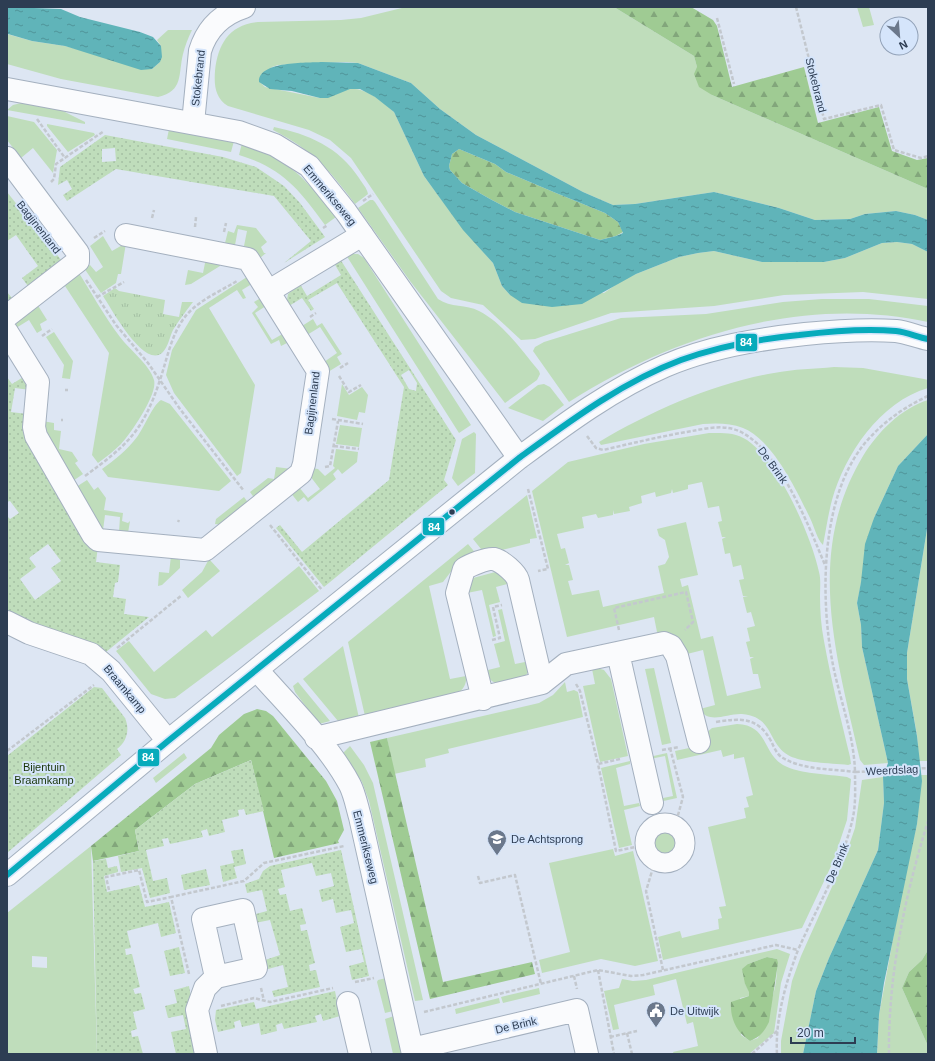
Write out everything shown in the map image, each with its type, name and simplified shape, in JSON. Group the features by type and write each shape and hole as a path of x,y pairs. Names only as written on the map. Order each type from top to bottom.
{"street":[{"name":"Stokebrand","path":"193,123 200,51 203,41 214,24 223,16 244,7"},
{"name":"Emmerikseweg","path":"7,89 239,132 275,145 309,166 362,235 519,458"},
{"name":"Bagijnenland","path":"7,158 78,253 79,259 72,266"},
{"name":"Bagijnenland","path":"7,332 38,382 35,431 93,535 98,540 201,551 205,550 300,473 303,468 318,370 248,259 245,257 126,235"},
{"path":"269,291 362,235"},
{"path":"7,316 72,266"},
{"path":"7,874 168,741 519,458 574,417 633,381 665,366 696,355 761,339 830,331 897,331 928,339"},
{"path":"483,699 457,593 464,569 494,559 517,576 542,683"},
{"name":"Braamkamp","path":"7,622 29,633 91,654 106,666 168,741"},
{"path":"316,738 483,699 542,683 569,663 656,644 668,645 678,656 696,734"},
{"path":"621,652 652,803 666,825 680,830 684,838 685,844 683,853 677,860 668,863 655,861 647,853 645,841 648,833 666,825"},
{"name":"Emmerikseweg","path":"257,670 316,738 340,768 351,787 360,818 413,1052"},
{"path":"206,1054 197,1010 205,988 216,977"},
{"path":"348,1003 360,1054"},
{"name":"De Brink","path":"413,1052 577,1010 585,1049"}],"path":[{"name":"Stokebrand","path":"796,7 824,119 881,105 894,150 921,158 928,156"},
{"path":"716,18 734,84"},
{"path":"37,119 65,158"},
{"name":"Bagijnenland","path":"35,195 54,179 56,164 104,131"},
{"path":"72,266 79,269 116,325 160,380 223,465 322,589 332,609"},
{"path":"68,489 117,452 132,438 150,408 169,349 185,318 196,305 255,270"},
{"path":"97,297 124,282"},
{"path":"42,336 52,329"},
{"path":"336,371 349,392 361,385"},
{"name":"De Brink","path":"777,1054 778,1030 788,977 798,950 835,870 846,843 854,816 856,772 855,754 833,664 827,624 825,565 838,498 847,473 865,443 889,420 911,404 928,396"},
{"path":"311,416 363,424"},
{"name":"De Brink","path":"574,417 596,448 603,450 660,436 700,430 729,428 743,433 756,442 774,462 795,499 825,565"},
{"path":"334,446 359,449"},
{"path":"517,576 548,569 528,489"},
{"path":"621,652 614,608 686,592 693,622 668,645"},
{"path":"7,751 106,666 182,595"},
{"path":"470,646 500,638 493,608 523,600"},
{"path":"569,663 576,687 580,691 598,764"},
{"path":"696,734 734,720 742,719 761,726 778,754 783,758 804,765 856,772"},
{"path":"666,825 683,797 670,748"},
{"name":"Weerdslag","path":"856,772 928,768"},
{"path":"889,1054 888,1021 900,933 918,851 928,821"},
{"path":"655,861 646,890 663,970"},
{"path":"109,890 106,877 139,870 147,902 171,897"},
{"path":"478,876 480,883 515,875 541,984"},
{"path":"405,1016 598,970 636,976 776,945 798,950"},
{"path":"598,970 614,1054"},
{"path":"585,1049 610,1037 638,1030"},
{"path":"752,1054 778,1030"},
{"path":"627,1033 632,1054"}],"green space":[{"path":"406,7 614,7 694,56 697,67 712,95 928,189 928,220 915,215 896,211 865,214 850,219 815,220 779,208 714,192 635,204 613,205 583,192 476,135 440,109 411,83 358,63 346,62 278,65 272,67 259,81 265,87 320,98 328,97 348,89 356,89 376,98 394,112 424,176 463,229 493,263 502,286 510,295 604,293 621,281 636,274 679,257 698,253 714,251 762,262 824,262 845,258 882,243 897,242 912,244 928,252 928,299 863,292 784,295 714,306 611,313 535,339 521,340 483,305 451,298 441,291 351,158 330,140 309,130 228,106 220,99 216,91 215,71 219,52 222,44 232,32 239,27 258,22 341,20 361,18"},
{"path":"614,7 691,7 713,20 717,26 732,87 804,67 818,123 879,107 892,151 917,160 928,158 928,189 712,95 699,87 694,74 697,67 694,56"},
{"path":"857,7 869,7 874,25 863,27"},
{"path":"168,30 192,30 184,51 180,75 176,86 172,91 158,97 61,79 7,64 7,34 32,41 65,46 152,69 160,62 161,46 157,40"},
{"path":"25,102 55,107 85,122 85,124 7,110 13,105"},
{"path":"7,116 34,122 57,150 53,173 33,148 21,158 7,140"},
{"path":"47,124 94,133 95,135 68,152"},
{"path":"274,127 311,138 332,150 351,167 367,190 368,194 355,204 337,180 319,161 299,145 273,130"},
{"path":"169,129 234,141 231,152 167,139"},
{"path":"105,135 223,157 256,167 284,186 300,203 325,237 284,263 311,241 274,196 116,169 67,201 63,195 72,189 67,180 58,185 60,167","holes":["115,148 116,161 102,162 102,149"]},
{"path":"242,143 285,164 315,191 336,217 325,225 298,190 288,181 267,166 239,155"},
{"path":"459,149 495,164 506,172 605,213 618,222 623,232 616,236 600,240 515,212 462,183 450,170 449,166 452,154"},
{"path":"7,192 62,261 7,304 7,292 12,298 28,286 22,278 38,266 16,235 7,241"},
{"path":"370,200 375,202 438,299 448,304 469,307 488,316 512,338 539,371 540,374 537,380 505,403 410,281 358,208"},
{"path":"237,225 256,228 267,242 261,247 264,253 266,253 260,258 254,250 244,246 247,231 238,229 235,245 225,243 228,231 234,233"},
{"path":"103,236 112,251 126,243 121,274 118,274 116,283 101,293 84,268 90,265 96,272 103,267 90,246"},
{"path":"358,254 364,258 471,425 459,433 346,255"},
{"path":"206,258 220,266 191,284 185,285 188,270 203,273"},
{"path":"340,259 456,440 444,480 448,485 324,587 276,528 280,525 302,552 389,480 404,387 337,283 308,300 314,309 311,311 302,298 289,306 287,300 288,294 300,284 307,296 341,275 334,263","holes":["409,370 417,383 416,391 409,389 401,375"]},
{"path":"77,270 114,329 144,363 152,374 154,380 152,394 137,423 121,444 98,463 92,455 109,353 65,286 37,304 47,320 40,324 42,330 37,333 29,320 16,328 14,322"},
{"path":"250,275 255,282 242,290 246,298 243,299 237,290 209,308 255,385 241,473 237,476 174,393 166,375 172,350 196,310"},
{"path":"115,288 119,291 165,300 163,314 179,317 182,302 193,302 173,330 168,344 163,352 156,356 147,353 129,336 103,296"},
{"path":"264,296 269,304 255,313 272,340 286,332 291,341 281,346 279,340 271,344 252,313 258,307 254,302"},
{"path":"822,299 869,299 928,306 928,322 881,315 834,314 787,318 741,327 696,340 652,357 609,378 569,402 533,351 535,347 544,342 621,318 706,314 783,302"},
{"path":"313,319 317,326 322,323 342,354 337,357 341,364 328,372 324,362 337,353 320,327 307,335 302,326"},
{"path":"54,332 73,361 70,379 62,378 64,365 46,337"},
{"path":"834,367 863,368 924,379 928,380 928,388 911,395 880,417 855,448 838,483 832,500 823,545 817,536 810,518 791,481 774,454 754,434 743,428 723,424 703,424 601,445 599,442 662,409 706,391 752,378 782,372"},
{"path":"25,376 30,390 15,388 11,412 27,414 98,546 96,562 120,565 118,582 115,583 113,597 126,599 124,614 149,617 106,652 7,612 7,516 10,519 19,513 10,501 7,502 7,377 12,384","holes":["48,544 61,561 51,568 61,581 35,600 20,579 36,567 29,558"]},
{"path":"342,384 349,395 362,387 368,395 365,413 359,412 357,420 337,416"},
{"path":"544,384 550,387 564,405 543,421 508,408 538,385"},
{"path":"161,400 170,404 231,481 219,491 108,477 102,469 112,462 133,442 140,433 154,407"},
{"path":"928,400 928,434 898,466 874,518 857,603 861,625 862,647 888,763 864,765 860,760 842,683 835,645 831,606 830,568 834,530 845,493 869,447 883,430 899,415"},
{"path":"42,421 54,423 54,430 61,431 59,449 72,452 78,461 75,463 83,474 70,483 44,436"},
{"path":"340,425 362,428 359,447 336,444"},
{"path":"474,432 476,434 475,473 458,486 452,478 462,439"},
{"path":"709,433 728,434 742,437 759,450 781,481 792,500 809,539 819,572 821,624 851,764 848,765 808,761 794,758 781,750 765,725 760,720 752,716 737,714 713,717 704,714 700,709 715,705 703,650 687,654 683,643 676,636 673,634 657,632 654,617 567,637 532,491 568,462 644,444","holes":["702,482 708,508 719,506 722,521 718,522 722,537 726,537 722,539 725,554 730,553 733,567 741,565 744,579 739,580 743,596 748,596 743,597 747,613 751,612 755,626 747,628 750,641 746,642 750,657 754,657 750,659 753,674 758,674 761,688 727,696 713,636 701,639 688,585 682,587 680,579 698,575 686,522 657,529 659,536 665,540 669,557 665,564 658,566 664,593 603,607 599,590 572,595 568,581 573,580 569,565 565,565 569,563 565,548 561,549 557,534 584,528 582,517 596,514 598,518 613,515 613,510 614,514 630,511 629,507 642,503 641,496 655,492 656,497 671,493 672,489 673,493 688,489 688,485"]},
{"path":"336,449 358,452 357,462 342,474 338,469 333,474 336,479 308,502 304,497 298,502 290,492 298,486 308,498 320,489 310,476 312,468 318,469 325,476 335,468 333,466"},
{"path":"276,467 292,469 255,499 250,492 268,478 274,479"},
{"path":"87,480 94,490 98,487 106,498 104,510 123,513 122,521 128,523 130,521 128,533 119,532 120,517 105,515 103,530 73,489"},
{"path":"527,495 537,538 530,539 530,543 485,554 473,539"},
{"path":"244,497 249,504 223,525 215,524 216,519"},
{"path":"928,523 928,761 919,761 917,735 907,679 907,653"},
{"path":"468,544 478,556 456,565 443,582 429,586 450,679 466,676 466,683 464,687 459,693 365,716 348,642"},
{"path":"171,556 180,560 180,568 162,585 158,586 159,572 169,573"},
{"path":"209,559 220,571 188,598 182,590 202,572"},
{"path":"299,566 319,591 175,698 165,699 151,694 116,651 129,641 154,672 206,630 212,637"},
{"path":"499,571 511,583 496,587 500,602 489,605 496,636 493,637 482,590 467,593 473,578"},
{"path":"502,609 515,664 530,661 529,671 523,679 500,684 492,681 484,671 500,667 494,644 505,641 498,610"},
{"path":"343,646 359,718 338,721 303,679"},
{"path":"597,668 604,670 611,679 628,756 600,762 583,686 595,684 592,669"},
{"path":"654,668 671,743 662,745 645,669"},
{"path":"298,682 330,721 319,724 295,692 293,686"},
{"path":"565,682 567,692 574,690 578,692 583,717 448,749 449,753 425,759 426,767 394,774 387,738 539,703 553,695"},
{"name":"Bijentuin Braamkamp","path":"94,687 102,688 127,722 127,735 123,743 117,749 121,755 7,853 7,756"},
{"path":"257,709 266,711 273,716 326,781 337,801 344,830 338,841 339,843 274,858 251,760 195,784 135,830 139,851 93,861 91,846 211,748 219,735 244,714"},
{"path":"737,724 754,729 760,734 776,760 783,765 805,772 847,777 851,779 847,820 833,862 802,928 663,960 658,937 680,931 682,938 719,929 718,919 722,918 719,907 726,906 708,827 746,818 744,808 749,807 746,797 753,795 744,757 734,759 734,754 723,757 721,750 677,760 675,751 708,744 706,733 712,728"},
{"path":"387,738 443,982 532,962 535,974 430,999 370,742"},
{"path":"350,746 364,765 373,783 423,1000 415,1001 369,801 362,782 343,753"},
{"path":"184,753 187,758 156,783 153,778"},
{"path":"667,753 677,798 659,802 658,799 673,796 665,756 650,759 649,757"},
{"path":"251,760 264,811 246,815 244,809 238,810 239,816 222,820 225,832 209,836 207,829 201,831 203,837 170,844 168,838 162,839 164,846 146,850 153,881 167,878 170,893 150,898 142,868 121,872 118,856 139,851 135,830 195,784"},
{"path":"630,761 630,764 616,768 624,806 639,803 640,806 624,810 632,845 619,848 601,768"},
{"path":"921,775 928,775 928,950 922,960 909,972 902,988 928,1046 928,1054 877,1054 879,1015 905,874 917,824"},
{"path":"883,777 884,803 878,850 829,958 816,991 803,1054 781,1054 781,1041 792,981 801,956 844,860 855,828 862,780"},
{"path":"664,829 674,833 678,843 674,853 664,857 654,853 650,843 654,833"},
{"path":"91,846 97,1054 7,1054 7,913","holes":["32,956 47,957 47,968 32,967"]},
{"path":"243,849 246,864 234,867 237,878 223,882 220,866 234,863 231,851"},
{"path":"613,849 615,856 633,851 658,961 635,966 601,959 542,973 539,960 570,952 549,863"},
{"path":"341,850 369,976 352,980 349,966 364,962 361,949 346,952 340,927 354,923 351,910 336,913 333,899 322,902 319,890 334,886 331,873 316,876 312,863 281,870 285,887 278,889 280,895 286,894 290,911 302,908 306,924 300,925 301,931 307,930 315,963 309,965 310,971 316,970 320,987 274,997 272,991 288,987 283,965 268,969 265,960 280,955 270,920 255,923 252,915 267,911 262,890 247,893 245,884 259,879 263,871 270,866"},
{"path":"106,859 108,868 117,866 118,872 104,876 107,892 139,885 145,907 169,902 176,933 161,937 158,923 127,931 131,948 125,949 126,955 132,954 140,987 133,989 135,994 141,993 145,1009 133,1012 137,1029 131,1031 132,1037 138,1036 143,1054 97,1054 93,861"},
{"path":"206,869 210,885 184,890 181,875"},
{"path":"179,947 185,973 170,976 164,951"},
{"path":"777,949 790,954 781,983 774,1033 749,1054 674,1054 673,1052 698,1046 693,1022 687,1024 676,979 653,985 655,995 614,1005 619,1029 613,1030 604,991 619,988 622,979 633,981 646,980","holes":["767,957 777,959 775,989 769,1009 758,1038 750,1041 741,1035 740,998 749,996 750,992 745,984 748,964"]},
{"path":"928,950 928,1046 902,988 909,972 922,960"},
{"path":"767,957 777,959 778,963 769,1022 761,1034 750,1041 741,1033 735,1024 731,1002 749,996 742,969 748,964"},
{"path":"386,978 393,1011 385,1013 377,982 378,980"},
{"path":"189,986 191,997 187,1017 196,1054 176,1054 171,1032 186,1029 183,1015 168,1018 165,1006 177,1003 174,990"},
{"path":"539,988 540,994 503,1003 501,997"},
{"path":"335,991 340,1016 323,1021 321,1014 315,1016 317,1022 284,1029 282,1023 276,1025 277,1031 261,1035 259,1023 242,1027 240,1020 234,1022 235,1028 218,1032 215,1020 216,1010 254,1002 256,1009"},
{"path":"499,998 500,1003 456,1014 455,1009"},
{"path":"394,1016 405,1054 393,1054 385,1019"}],"water":[{"path":"7,7 61,9 80,17 140,32 153,37 161,46 162,57 160,62 152,69 141,70 65,46 32,41 8,34"},
{"path":"322,62 358,63 411,83 440,109 476,135 583,192 613,205 635,204 714,192 779,208 815,220 850,219 865,214 896,211 915,215 928,220 928,252 912,244 897,242 882,243 845,258 824,262 762,262 714,251 698,253 679,257 636,274 582,304 552,307 522,303 510,295 502,286 493,263 463,230 424,176 394,112 375,97 360,89 350,89 328,98 320,98 292,91 270,89 259,82 261,75 266,70 274,67 284,64","holes":["459,149 495,164 506,172 605,213 618,222 623,233 600,240 515,212 462,183 450,170 449,166 452,154"]},
{"path":"928,434 928,523 907,653 907,679 917,736 922,781 917,824 884,983 879,1015 877,1054 803,1054 816,991 829,958 878,850 884,803 883,777 888,763 862,647 861,625 857,603 865,544 874,518 898,466"}],"transit line":[{"name":"84","path":"7,875 168,741 519,458 597,403 617,391 638,379 681,360 724,347 754,341 848,330 896,331 928,339"}],"place":[{"name":"De Achtsprong","path":"497,856"},
{"name":"De Uitwijk","path":"656,1028"}]}
